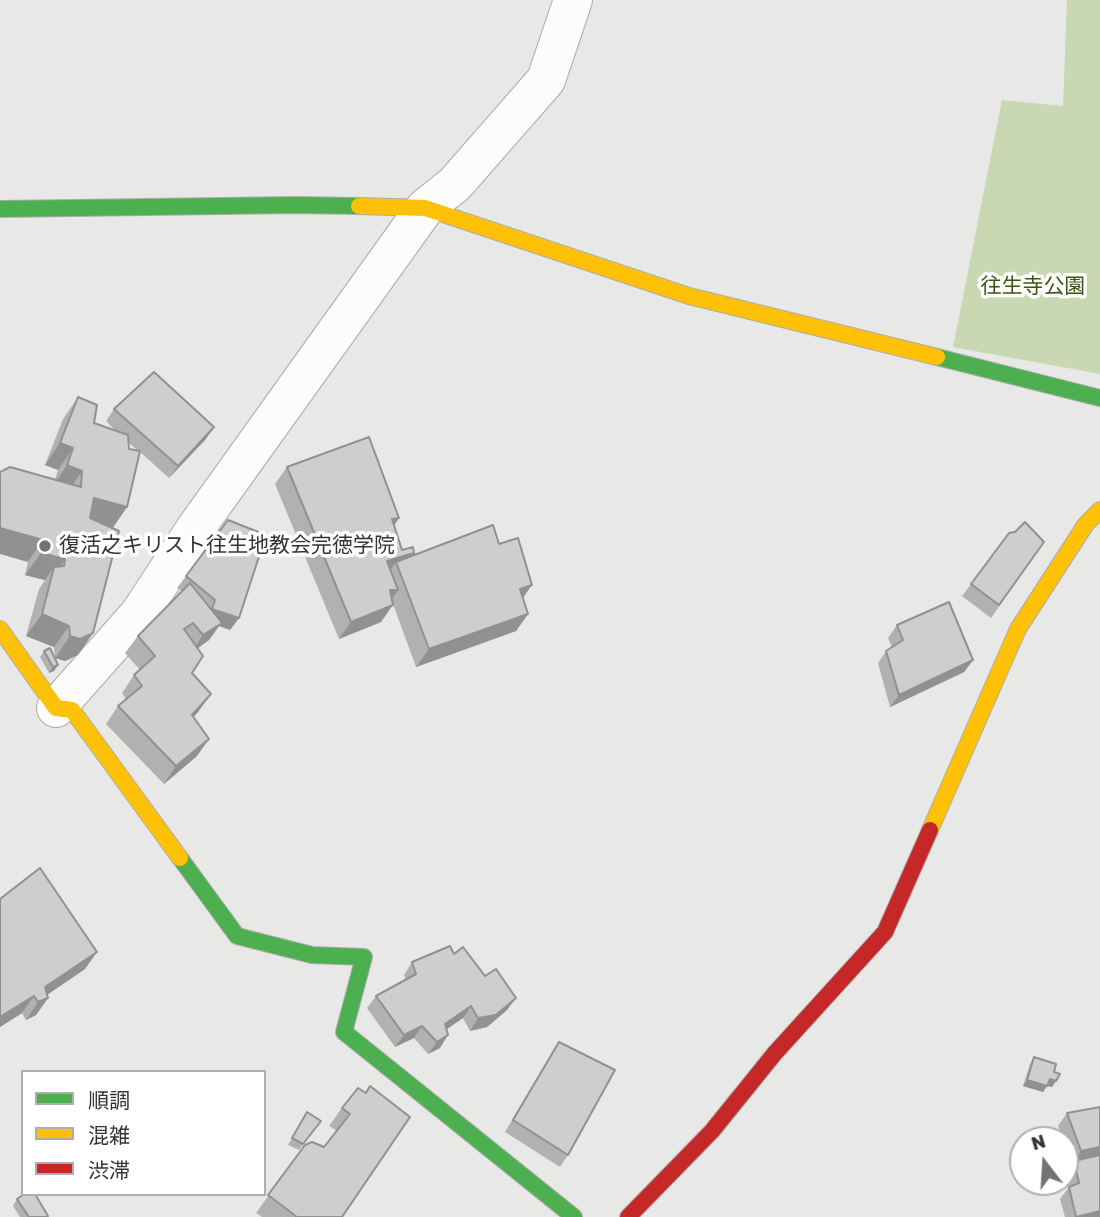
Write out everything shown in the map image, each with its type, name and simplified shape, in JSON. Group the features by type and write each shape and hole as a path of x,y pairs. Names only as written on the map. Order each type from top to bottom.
{"street":[{"path":"56,708 140,613 195,529 425,208 454,184 546,80 573,0"},
{"path":"0,209 295,205 425,208 689,296 1100,398"},
{"path":"628,1217 712,1131 775,1054 885,932 1018,629 1086,524 1100,510"},
{"path":"0,629 56,708 72,710 237,936 312,955 364,957 344,1032 575,1217"}],"green space":[{"name":"往生寺公園","path":"1067,0 1100,0 1100,374 953,347 1002,100 1063,106"}],"building":[{"path":"154,372 214,427 178,466 114,409"},
{"name":"復活之キリスト往生地教会完徳学院","path":"78,397 97,405 94,423 128,435 129,449 140,451 127,507 94,498 90,518 119,531 93,633 80,639 70,636 69,626 42,614 54,567 64,566 65,559 41,553 43,540 0,528 0,472 10,467 81,487 82,471 67,465 73,448 60,443"},
{"path":"369,437 399,518 392,519 402,550 413,547 414,553 387,561 398,590 390,590 393,605 351,622 287,467"},
{"path":"228,520 266,535 239,618 212,609 215,600 186,576"},
{"path":"1025,522 1044,542 999,605 971,584 1009,533 1015,532"},
{"path":"493,525 499,544 518,538 532,585 520,589 528,614 429,649 396,562"},
{"path":"190,583 222,623 203,635 193,623 184,629 203,656 192,673 211,694 192,715 209,739 176,766 118,706 142,686 134,675 155,656 138,636"},
{"path":"949,602 973,660 899,695 886,651 903,640 897,625"},
{"path":"50,648 58,665 53,667 44,651"},
{"path":"40,868 97,952 45,987 48,998 38,1002 34,996 0,1017 0,899"},
{"path":"450,946 454,954 463,947 485,976 496,969 516,998 496,1015 478,1018 471,1006 445,1024 448,1035 437,1042 422,1026 404,1035 376,996 416,974 412,962"},
{"path":"559,1042 615,1070 568,1155 513,1120"},
{"path":"1034,1057 1056,1064 1054,1072 1060,1074 1056,1081 1050,1079 1047,1086 1027,1080"},
{"path":"370,1086 410,1117 342,1217 297,1217 268,1195 305,1145 312,1142 324,1147 350,1114 342,1108 358,1088 366,1093"},
{"path":"1100,1107 1100,1147 1081,1151 1079,1126 1072,1126 1067,1113"},
{"path":"307,1112 321,1121 303,1144 292,1138"},
{"path":"1100,1155 1100,1211 1076,1217 1071,1196 1079,1196 1079,1160"},
{"path":"21,1196 36,1196 48,1216 29,1217 17,1199"}],"traffic: fast":[{"path":"0,209 359,206"},
{"path":"937,357 1100,398"},
{"path":"180,858 237,936 312,955 364,957 344,1032 574,1217"}],"traffic: slow":[{"path":"359,206 425,208 689,296 937,357"},
{"path":"930,830 1018,629 1086,524 1100,510"},
{"path":"0,629 56,708 72,710 180,858"}],"traffic: jam":[{"path":"628,1217 712,1131 775,1053 885,932 930,830"}],"place":[{"name":"復活之キリスト往生地教会完徳学院","path":"45,546"}]}
